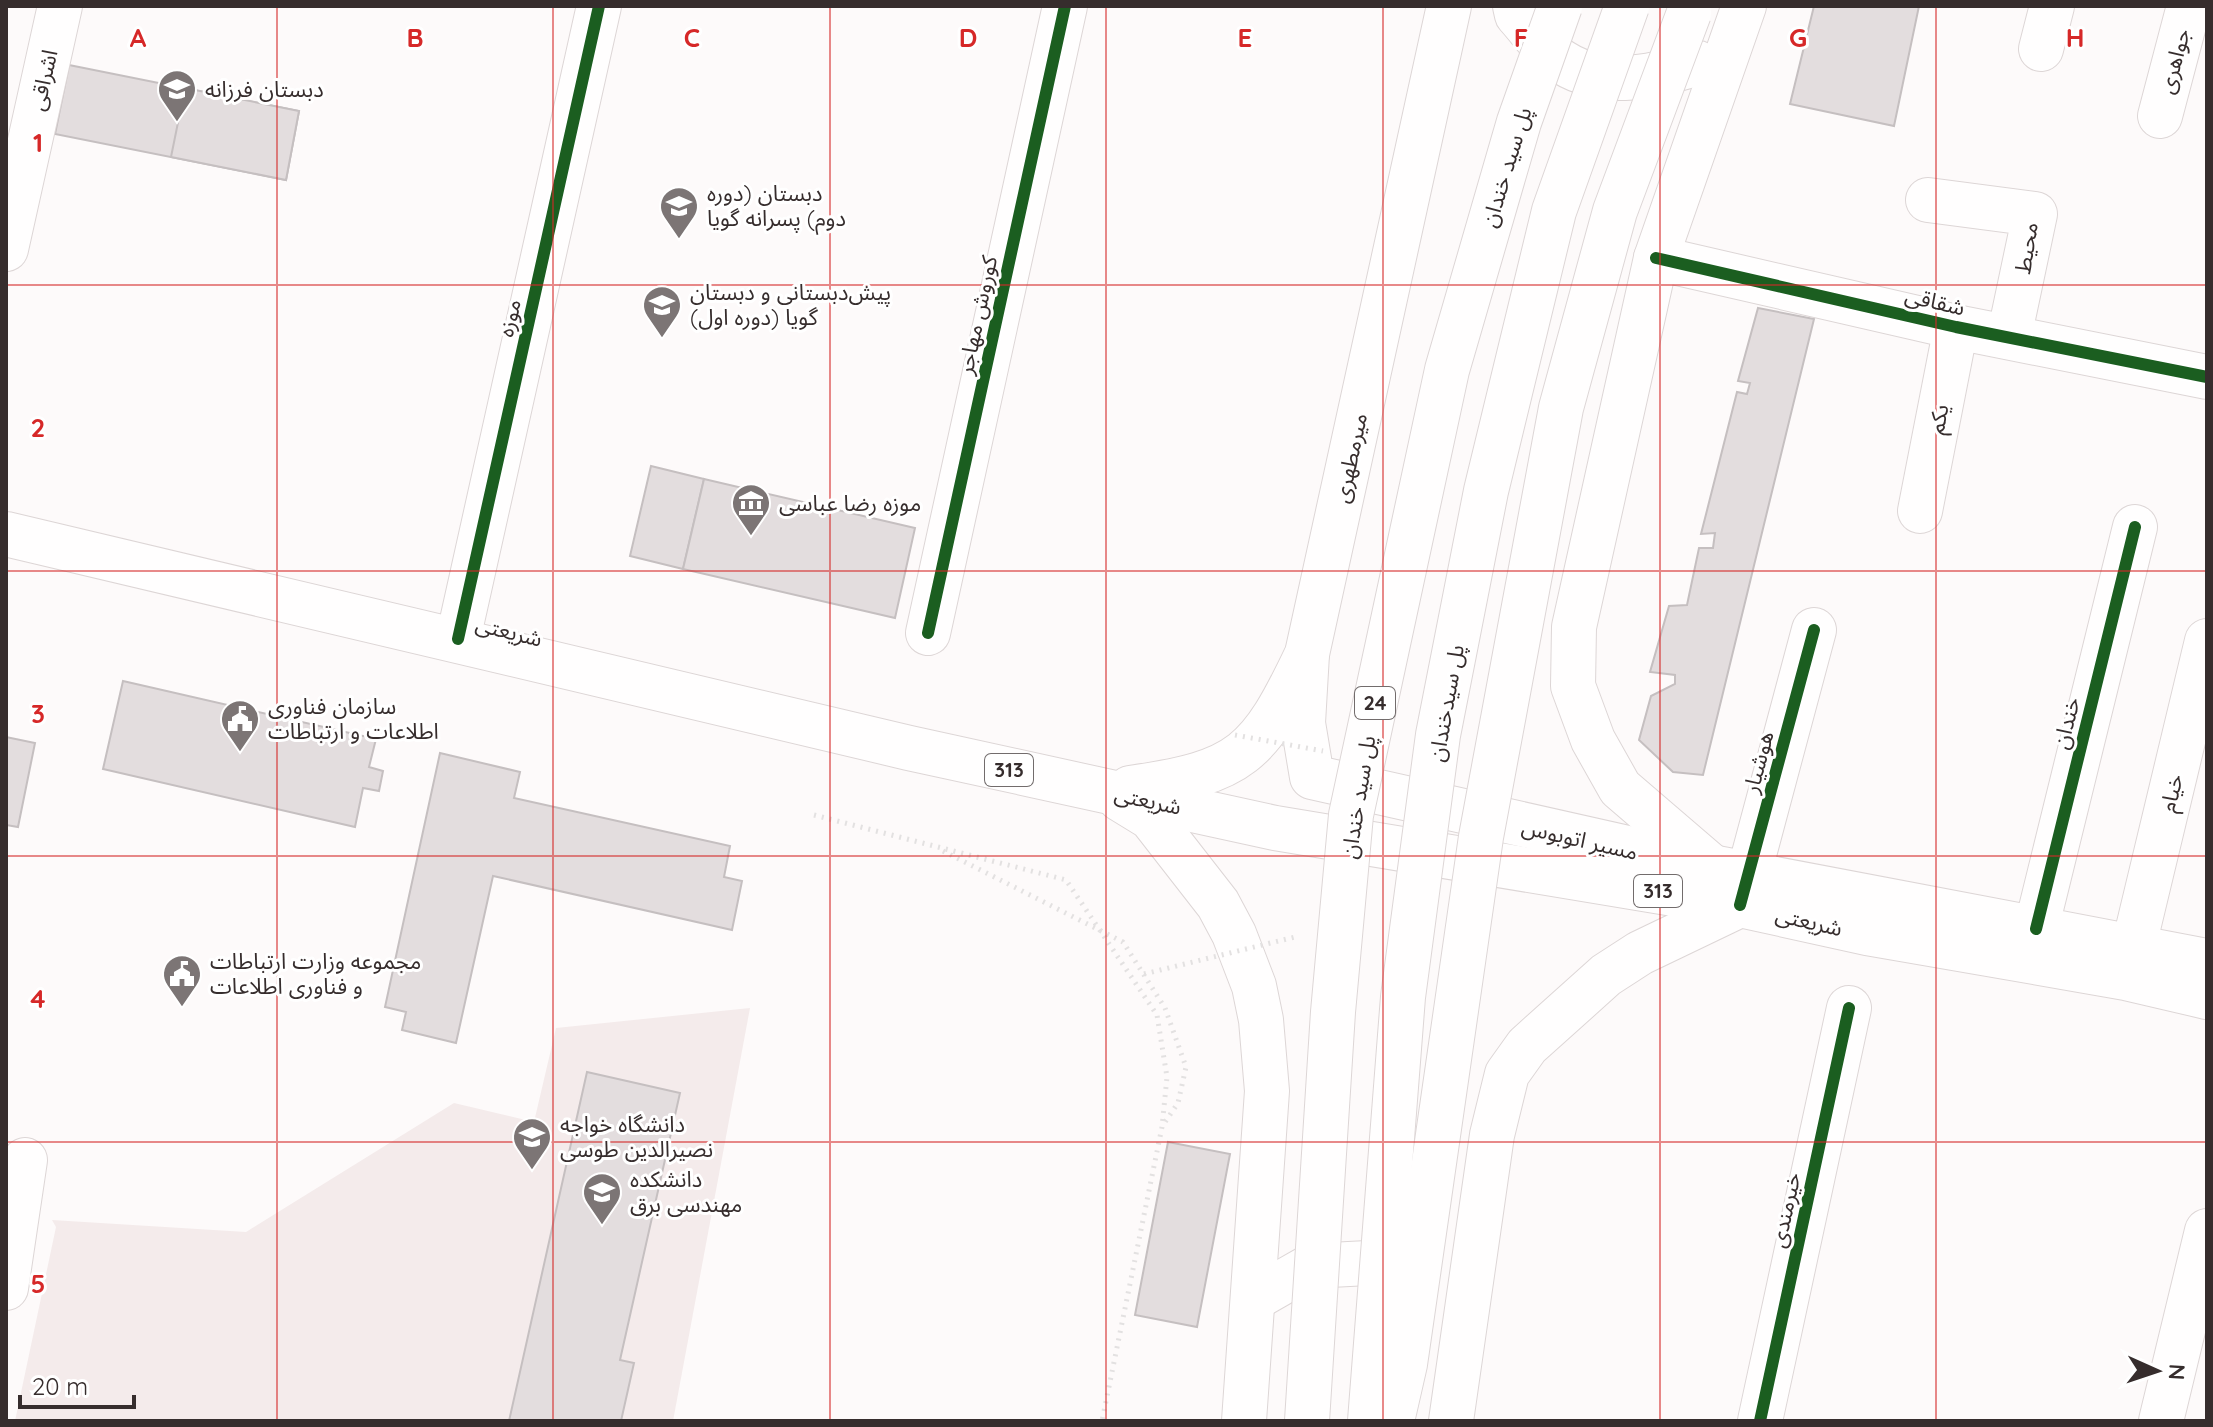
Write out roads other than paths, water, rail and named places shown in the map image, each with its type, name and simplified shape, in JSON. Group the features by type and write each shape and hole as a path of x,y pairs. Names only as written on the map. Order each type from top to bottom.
{"main road":[{"name":"اشراقی","path":"6,249 60,6"},
{"name":"موزه","path":"458,639 599,6"},
{"name":"کوروش مهاجر","path":"928,633 1065,6"},
{"name":"میرمطهری","path":"1108,791 1177,781 1223,766 1256,745 1272,724 1307,654 1449,6"},
{"path":"1515,6 1517,15 1555,57 1600,78 1649,78 1702,62 1741,14"},
{"name":"پل سید خندان","path":"1307,1421 1333,1012 1351,815 1447,370 1519,122 1560,6"},
{"name":"پل سیدخندان","path":"1370,1421 1403,997 1438,735 1486,491 1554,211 1627,6"},
{"path":"2041,49 2052,6"},
{"name":"جواهری","path":"2160,116 2189,6"},
{"path":"1392,1421 1405,1364 1481,837 1561,408 1615,211 1689,13"},
{"path":"1451,1421 1492,1135 1507,1074 1527,1046 1606,975 1733,882 1620,788 1593,740 1573,686 1574,627 1656,258 1741,14"},
{"name":"محیط","path":"1928,200 2035,214 2009,337"},
{"name":"شقاقی","path":"1656,258 1956,327 2207,377"},
{"name":"یکم","path":"1920,511 1956,327"},
{"name":"خندان","path":"2033,946 2135,527"},
{"name":"شریعتی","path":"6,534 909,748 1275,828 1733,882 1867,933 2033,946 2130,962 2207,997"},
{"name":"هوشیار","path":"1733,882 1814,630"},
{"name":"خیام","path":"2130,962 2207,641"},
{"name":"مسیر اتوبوس","path":"1307,654 1303,723 1312,777 1733,882"},
{"path":"1108,791 1151,818 1198,877 1234,934 1254,986 1261,1020 1267,1091 1255,1298 1244,1421"},
{"path":"2130,962 2207,961"},
{"name":"خیرمندی","path":"1760,1421 1849,1008"},
{"path":"6,1288 25,1160"},
{"path":"2161,1421 2207,1231"},
{"path":"1255,1298 1311,1266 1368,1263 1423,1283 1465,1323"}],"place":[{"name":"دبستان فرزانه","path":"177,123"},
{"name":"دبستان (دوره دوم) پسرانه گویا","path":"679,240"},
{"name":"پیش‌دبستانی و دبستان (دوره اول) گویا","path":"662,339"},
{"name":"موزه رضا عباسی","path":"751,537"},
{"name":"سازمان فناوری اطلاعات و ارتباطات","path":"240,753"},
{"name":"مجموعه وزارت ارتباطات و فناوری اطلاعات","path":"182,1008"},
{"name":"دانشگاه خواجه نصیرالدین طوسی","path":"532,1171"},
{"name":"دانشکده مهندسی برق","path":"602,1226"}]}
